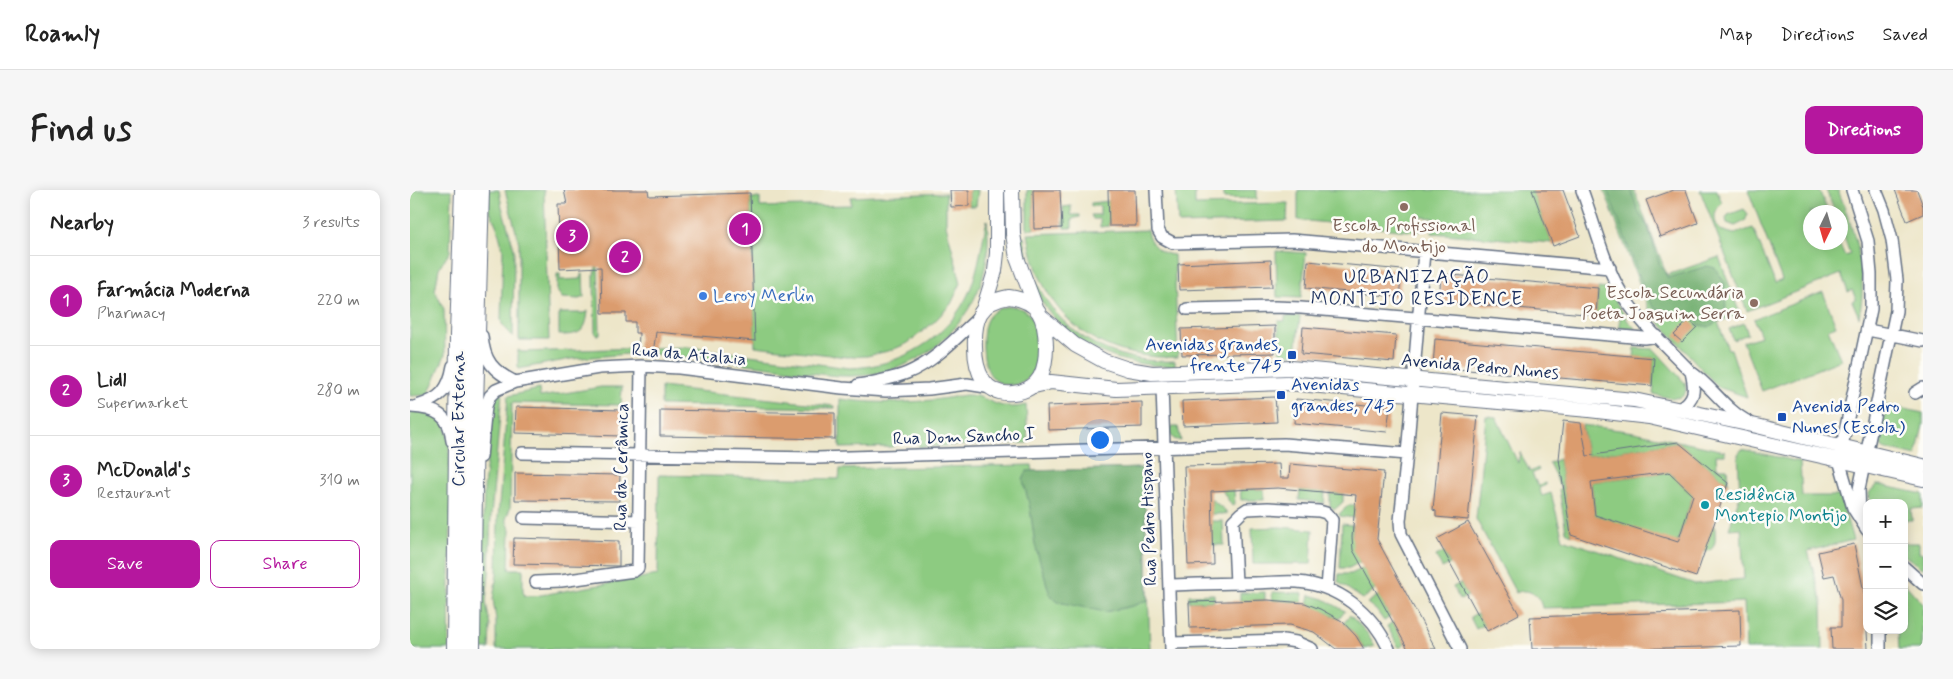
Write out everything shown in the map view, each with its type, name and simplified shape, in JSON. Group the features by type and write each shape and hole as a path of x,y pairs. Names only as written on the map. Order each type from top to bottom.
{"main road":[{"name":"Circular Externa","path":"464,190 459,335 471,649"},
{"name":"Circular Externa","path":"456,649 474,406 480,190"}],"street":[{"path":"980,314 995,301 1009,297 1024,300 1040,313 1045,327 1046,362 1038,380 1030,387 1011,393 1001,392 992,388 984,381 978,373 975,363 974,328 995,271 997,253 997,190"},
{"name":"Avenida Pedro Nunes","path":"1012,190 1013,234 1017,258 1040,313 1075,345 1104,361 1128,369 1152,373 1291,368 1634,400 1757,426 1923,479"},
{"path":"1156,190 1158,230 1162,238 1173,243 1292,240 1610,268"},
{"path":"1582,190 1610,268 1621,292 1640,318 1690,372 1700,378 1739,417 1757,426"},
{"path":"1852,190 1868,241 1872,292 1868,330 1841,453 1853,508 1863,523"},
{"path":"1860,517 1860,489 1865,460 1896,311 1897,280 1892,240 1884,210 1876,190"},
{"path":"1424,252 1400,521 1401,534 1460,649"},
{"path":"478,296 482,346 490,365 500,375 515,382"},
{"path":"1187,310 1301,308 1644,338 1656,336"},
{"name":"Rua da Atalaia","path":"842,388 889,379 908,373 924,364 949,345 980,314"},
{"path":"1868,330 1923,341"},
{"path":"410,408 429,402 448,387 459,335"},
{"name":"Rua da Atalaia","path":"515,382 599,368 641,366 678,368 842,388 886,391 928,389 967,384 992,388"},
{"name":"Rua da Cerâmica","path":"536,582 634,571 638,568 641,366"},
{"path":"1679,409 1688,404 1693,393 1693,382 1690,372"},
{"name":"Circular Externa","path":"466,519 479,491 486,406 490,396 496,390 515,382"},
{"name":"Avenida Pedro Nunes","path":"1030,387 1050,382 1101,388 1287,383 1546,405 1649,417 1841,453"},
{"name":"Rua Pedro Hispano","path":"1162,387 1171,646"},
{"path":"410,408 424,408 437,412 447,423 452,439 453,496 466,519"},
{"name":"Rua Dom Sancho I","path":"522,453 817,458 1284,444 1407,454"},
{"name":"Avenida Pedro Nunes","path":"1865,460 1923,466"},
{"path":"1236,583 1233,521 1247,509 1295,509 1326,513 1332,520 1327,589"},
{"path":"524,518 639,521"},
{"path":"1908,571 1923,584"},
{"path":"1170,586 1298,582 1327,589 1349,600 1368,616 1389,649"},
{"path":"1880,634 1880,649"},
{"path":"1171,646 1283,640 1296,642 1312,649"}],"green space":[{"path":"410,190 451,190 452,194 450,252 439,268 435,291 444,309 445,355 428,395 410,396"},
{"path":"489,190 499,190 514,249 513,337 502,324 501,319 503,250 497,227 489,209"},
{"path":"505,190 544,190 549,340 519,340 519,243"},
{"path":"969,190 978,190 976,206 969,206"},
{"path":"1027,190 1033,190 1034,229 1027,229"},
{"path":"1176,190 1195,190 1195,205 1288,203 1287,221 1178,224"},
{"path":"1224,190 1257,190 1257,199 1224,198"},
{"path":"1298,190 1532,190 1552,243 1432,233 1434,218 1421,217 1419,232 1298,220"},
{"path":"1604,190 1634,190 1667,275 1719,257 1740,314 1718,322 1728,349 1731,349 1747,397 1718,387 1650,312"},
{"path":"1607,190 1631,190 1639,213 1648,227 1660,265 1668,278 1707,266 1715,268 1725,283 1726,315 1709,327 1699,325 1694,316 1675,315 1653,307 1645,292"},
{"path":"1700,190 1717,190 1722,203 1717,209 1715,220 1720,230 1734,234 1753,228 1775,283 1782,280 1748,190 1819,190 1825,205 1803,205 1803,250 1842,250 1845,256 1850,254 1848,248 1848,218 1861,268 1862,301 1859,317 1852,301 1856,299 1852,290 1848,292 1841,274 1747,311"},
{"path":"1826,190 1838,190 1843,205 1832,205"},
{"path":"946,193 946,225 961,283 951,304 934,322 908,343 892,350 867,356 847,357 755,346 750,198 760,198 760,207 851,205 851,197"},
{"path":"1109,201 1109,226 1100,227 1100,219 1093,219 1091,215 1100,215 1100,206 1091,206 1091,203"},
{"path":"1071,206 1071,215 1080,215 1080,217 1072,219 1072,228 1064,228 1063,207"},
{"path":"1744,209 1748,214 1745,221 1735,226 1727,223 1726,218 1728,215"},
{"path":"987,220 987,258 981,283 970,306 952,331 926,354 894,369 860,376 842,376 653,354 653,348 688,347 849,368 868,366 904,356 936,336 961,307 976,273"},
{"path":"1147,230 1150,240 1156,247 1164,253 1174,255 1178,357 1149,356 1122,351 1098,341 1077,327 1059,309 1045,288 1035,262 1028,234"},
{"path":"1019,237 1024,237 1030,265 1040,290 1055,312 1074,330 1095,344 1120,354 1146,360 1175,361 1175,366 1149,365 1125,361 1103,353 1083,342 1065,328 1049,311 1035,291 1025,267"},
{"path":"1276,251 1306,253 1301,298 1277,297"},
{"path":"598,261 600,334 597,335 595,334 594,275"},
{"path":"557,274 560,274 560,280 581,279 581,274 583,274 584,297 579,299 562,298 557,291"},
{"path":"1598,288 1608,289 1628,321 1636,329 1620,328 1620,317 1596,315"},
{"path":"1823,292 1836,326 1828,329 1841,360 1762,391 1743,342 1761,336 1754,319"},
{"path":"1011,306 1025,311 1033,320 1037,346 1033,372 1025,381 1011,385 997,382 989,373 986,367 983,347 987,319 996,310"},
{"path":"588,311 585,324 580,331 559,335 559,313 584,313"},
{"path":"1285,316 1300,316 1296,354 1280,353 1278,321 1285,321"},
{"path":"1744,323 1748,334 1733,340 1729,329"},
{"path":"638,348 638,353 571,359 518,369 518,350 522,352"},
{"path":"1635,348 1654,349 1685,383 1686,390 1681,397 1664,397 1653,394 1654,358 1634,357"},
{"path":"601,387 622,387 621,405 512,403 510,508 506,519 510,529 509,569 523,569 523,592 525,596 535,596 658,575 659,475 839,479 840,469 1032,465 1033,471 1144,468 1150,649 496,649 496,620 493,599 497,574 498,517 508,396 539,389 540,397"},
{"path":"661,387 835,406 835,408 661,405"},
{"path":"502,393 491,516 486,602 490,625 489,649 479,649 484,488 492,409 496,396"},
{"path":"965,395 980,397 1007,407 1026,405 1028,443 919,447 918,438 897,439 895,446 892,447 840,448 840,399 903,402"},
{"path":"1887,405 1923,413 1923,425 1916,456 1883,448 1880,439"},
{"path":"410,410 428,412 445,424 449,443 451,497 449,649 410,649"},
{"path":"1486,416 1496,417 1518,463 1520,452 1530,472 1538,468 1539,470 1532,474 1538,486 1545,483 1546,485 1539,488 1542,496 1551,493 1563,539 1695,584 1744,579 1741,528 1729,529 1740,495 1738,454 1742,449 1800,462 1802,496 1840,496 1853,540 1808,551 1822,602 1823,649 1746,649 1744,602 1542,608 1539,599 1533,593 1520,591 1516,593 1476,519"},
{"path":"1582,425 1634,432 1725,451 1725,455 1716,455 1717,468 1727,468 1728,483 1678,442 1587,456"},
{"path":"1170,427 1178,427 1181,441 1174,439 1170,434"},
{"path":"1559,459 1571,535 1566,531 1559,489 1561,488 1549,463"},
{"path":"1144,468 1148,600 1133,606 1105,612 1058,602 1050,595 1035,545 1030,508 1023,480 1027,471"},
{"path":"1669,472 1693,495 1677,543 1595,515 1591,482"},
{"path":"1876,485 1880,485 1923,494 1923,508 1911,509 1912,520 1908,520 1908,499 1870,499 1869,493"},
{"path":"1264,489 1264,500 1241,500 1240,490"},
{"path":"1222,490 1234,490 1235,504 1232,506"},
{"path":"1300,490 1325,492 1324,503 1299,500"},
{"path":"1330,493 1343,494 1343,502 1335,509 1330,506"},
{"path":"1211,499 1226,511 1226,514 1211,514"},
{"path":"1349,505 1355,505 1354,518 1340,516 1339,514"},
{"path":"1211,521 1223,521 1224,545 1212,545"},
{"path":"1342,524 1353,525 1352,536 1354,537 1360,562 1349,568 1340,568"},
{"path":"1713,526 1715,527 1714,546 1712,549 1704,552"},
{"path":"1280,527 1313,530 1311,564 1253,564 1252,528"},
{"path":"1908,543 1919,543 1919,553 1923,553 1923,569 1908,558"},
{"path":"1444,552 1450,564 1442,568 1436,556"},
{"path":"1364,568 1376,589 1363,599 1338,582 1339,574 1351,574"},
{"path":"1461,583 1468,596 1460,600 1453,587"},
{"path":"1908,587 1923,604 1922,649 1899,649 1898,634 1908,634"},
{"path":"1265,592 1265,600 1240,601 1240,593"},
{"path":"1272,592 1303,593 1302,603 1272,600"},
{"path":"1214,594 1214,601 1189,602 1189,595"},
{"path":"1310,595 1324,599 1345,611 1339,619 1308,604"},
{"path":"1379,595 1390,617 1384,621 1376,610 1367,603"},
{"path":"1477,613 1484,625 1476,629 1470,617"},
{"path":"1350,615 1368,634 1375,646 1364,649 1356,636 1344,623"},
{"path":"1393,622 1405,644 1399,648 1387,626"}],"building":[{"path":"564,190 648,190 649,196 750,193 755,341 656,332 653,354 638,353 639,333 635,333 635,322 626,322 626,313 602,313 601,267 560,269 558,204 567,204"},
{"path":"950,190 969,190 969,206 951,207"},
{"path":"1033,190 1060,190 1062,228 1034,229"},
{"path":"1108,190 1135,190 1136,226 1109,226"},
{"path":"1532,190 1563,190 1580,236 1553,246"},
{"path":"1674,190 1686,190 1698,223 1660,237 1646,200"},
{"path":"1895,190 1917,190 1923,206 1923,214 1907,221"},
{"path":"1271,260 1272,287 1179,290 1178,264"},
{"path":"1308,261 1402,270 1399,297 1306,288"},
{"path":"1441,274 1598,288 1596,315 1439,301"},
{"path":"1689,320 1697,327 1682,342 1674,335"},
{"path":"1275,326 1275,353 1182,355 1181,329"},
{"path":"1303,327 1396,335 1394,362 1301,354"},
{"path":"1435,339 1654,358 1652,386 1433,367"},
{"path":"1275,397 1277,422 1183,426 1182,401"},
{"path":"1296,399 1390,407 1387,432 1294,423"},
{"path":"1142,402 1142,427 1048,430 1047,406"},
{"path":"516,407 621,410 621,436 515,433"},
{"path":"660,410 835,413 835,439 660,436"},
{"path":"1442,413 1478,416 1468,520 1436,517 1436,511 1433,510"},
{"name":"Residência Montepio Montijo","path":"1563,421 1581,423 1587,456 1678,442 1728,483 1696,577 1571,535 1559,459","holes":["1669,472 1693,495 1678,542 1595,515 1591,482"]},
{"path":"1279,464 1280,478 1289,478 1290,464 1384,472 1377,539 1436,649 1408,649 1353,550 1352,537 1356,495 1278,488 1211,491 1213,564 1188,565 1184,466"},
{"path":"515,473 620,475 619,501 515,500"},
{"path":"1468,522 1519,614 1487,631 1437,539"},
{"path":"514,538 619,541 619,566 513,564"},
{"path":"1854,544 1863,587 1863,634 1867,634 1868,649 1832,649 1831,627 1841,627 1841,600 1834,575 1824,577 1818,552"},
{"path":"1268,600 1305,603 1320,609 1342,621 1356,636 1364,649 1336,649 1314,632 1290,625 1190,628 1189,602"},
{"path":"1740,610 1741,646 1532,649 1530,617"}],"place":[{"name":"Escola Profissional do Montijo","path":"1404,207"},
{"name":"Farmácia Moderna","path":"745,229"},
{"name":"McDonald's","path":"572,236"},
{"name":"Lidl","path":"625,257"},
{"name":"Leroy Merlin","path":"703,296"},
{"name":"Escola Secundária Poeta Joaquim Serra","path":"1754,303"},
{"name":"Avenidas grandes, frente 745","path":"1292,355"},
{"name":"Avenidas grandes, 745","path":"1281,395"},
{"name":"Avenida Pedro Nunes (Escola)","path":"1782,417"},
{"name":"Residência Montepio Montijo","path":"1705,505"}],"district":[{"name":"URBANIZAÇÃO MONTIJO RESIDENCE","path":"1417,288"}]}
